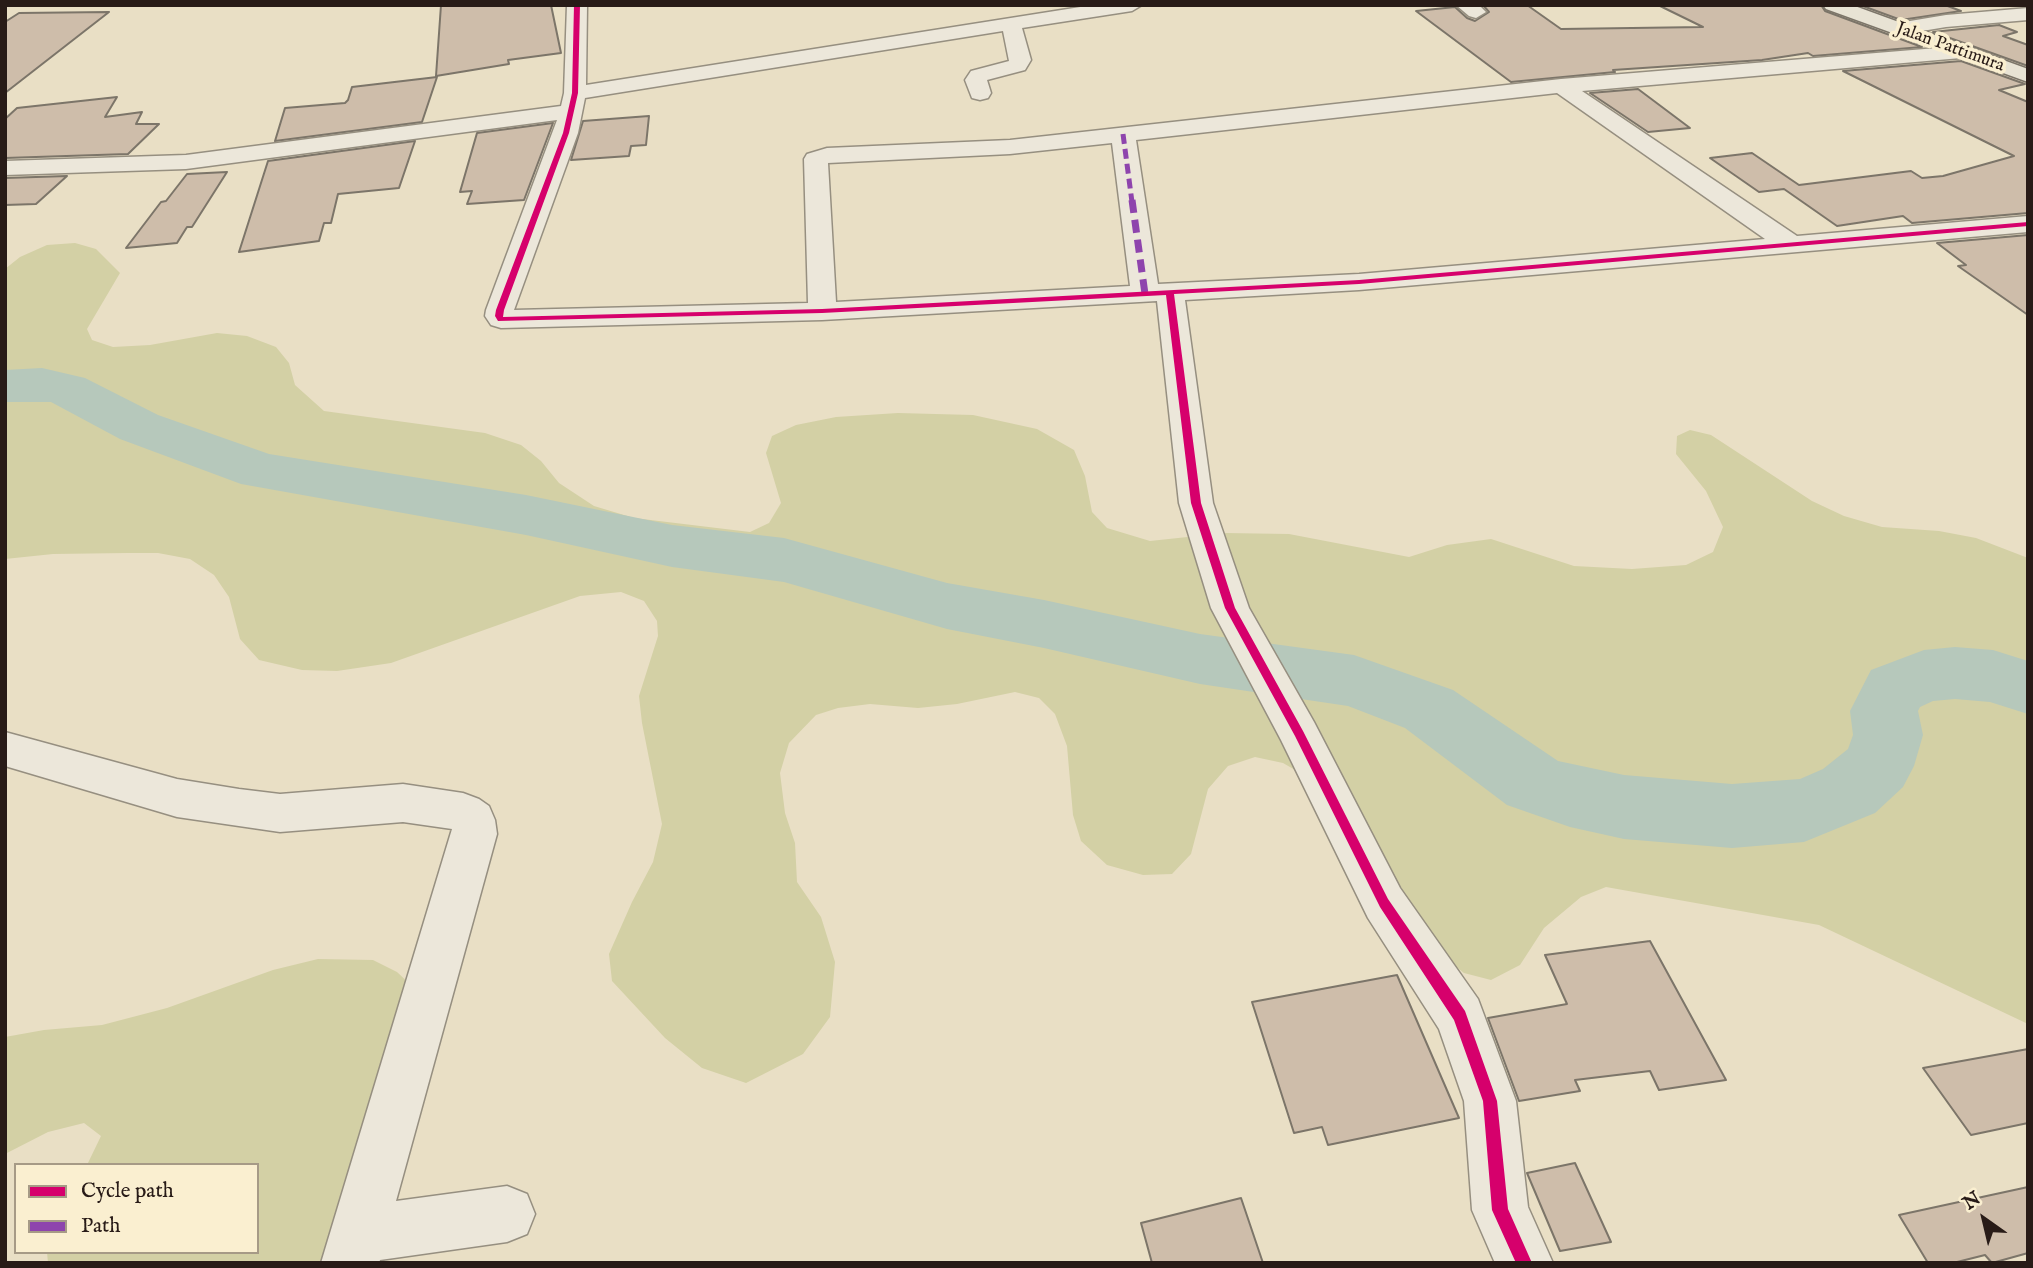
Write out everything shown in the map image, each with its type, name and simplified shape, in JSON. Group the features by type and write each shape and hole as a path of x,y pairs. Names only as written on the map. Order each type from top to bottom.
{"main road":[{"name":"Jalan Pattimura","path":"1833,5 2028,76"}],"street":[{"path":"577,5 573,103 566,133 500,310 501,319 822,311 1443,277 2028,224"},
{"path":"5,168 186,162 573,103 1017,18 1132,5"},
{"path":"1898,29 1946,21 2028,14"},
{"path":"979,93 976,80 979,76 1017,65 1020,60 1017,18"},
{"path":"822,311 821,250 815,185 816,159 821,156 1010,147 1561,86 1961,52"},
{"path":"1561,86 1688,176 1794,246"},
{"path":"1123,134 1157,293 1196,503 1230,608 1299,734 1384,903 1460,1016 1490,1101 1500,1210 1524,1263"},
{"path":"5,749 177,799 280,813 403,803 463,811 473,820 475,834 354,1249 507,1214"}],"shaded area":[{"path":"75,243 96,249 120,273 87,329 92,340 113,347 150,345 217,333 247,336 276,347 289,363 295,385 324,411 485,433 521,445 541,461 559,483 594,506 634,518 750,532 769,523 781,503 766,453 772,436 796,425 836,417 898,413 973,415 1037,429 1074,450 1085,476 1092,512 1107,528 1150,541 1225,533 1289,534 1409,557 1447,545 1491,539 1574,566 1632,569 1686,565 1713,552 1723,527 1706,491 1676,454 1677,436 1690,430 1711,435 1812,501 1844,516 1882,527 1939,531 1976,538 2028,558 2028,1024 1819,925 1606,887 1581,897 1544,928 1520,965 1491,980 1464,973 1433,949 1316,782 1283,763 1255,757 1228,766 1208,789 1191,854 1172,874 1143,875 1107,865 1081,841 1073,815 1067,746 1055,714 1039,698 1015,692 957,704 918,708 870,704 838,708 816,715 789,743 780,773 785,813 795,843 797,882 821,917 835,962 830,1017 803,1054 746,1083 702,1068 665,1038 612,981 609,954 653,862 662,824 639,696 658,636 657,621 644,601 621,592 580,596 391,663 337,671 302,670 259,660 240,639 229,597 214,575 190,559 158,553 127,553 53,554 5,559 5,269 20,257 47,245"},
{"path":"318,959 373,960 397,972 413,987 350,1263 48,1263 47,1254 259,1254 259,1163 88,1163 101,1136 84,1123 48,1132 5,1154 5,1037 44,1030 102,1025 167,1008 273,970"}],"building":[{"path":"441,5 551,5 561,53 508,60 509,64 436,76"},
{"path":"1483,5 1527,5 1561,29 1703,27 1658,5 1821,5 1825,11 1922,47 1813,56 1808,53 1762,60 1613,70 1615,72 1511,82 1416,11 1455,7 1467,18 1475,21 1489,12"},
{"path":"1860,5 1945,5 1961,11 1901,20"},
{"path":"109,12 5,93 5,22 19,13"},
{"path":"1999,25 2017,32 2003,36 2028,45 2028,66 1933,32"},
{"path":"1961,61 2025,84 1999,90 2028,102 2028,213 1912,223 1903,216 1837,226 1784,189 1759,192 1710,158 1752,153 1799,185 1911,171 1922,178 1943,176 2014,156 1843,71"},
{"path":"437,77 422,122 275,141 285,108 345,103 352,87"},
{"path":"1638,89 1690,128 1648,132 1590,93"},
{"path":"117,97 105,117 142,112 136,124 159,124 128,154 5,158 5,119 17,108"},
{"path":"649,116 646,145 631,146 629,156 571,160 583,121"},
{"path":"553,123 524,200 467,204 472,191 460,192 477,133"},
{"path":"415,141 399,188 338,194 331,223 324,223 319,241 239,252 268,161"},
{"path":"227,172 192,227 187,227 177,243 126,248 161,202 166,201 187,174"},
{"path":"67,176 36,204 5,205 5,178"},
{"path":"2028,235 2028,315 1958,266 1966,265 1937,243"},
{"path":"1650,941 1726,1080 1659,1090 1650,1071 1575,1080 1580,1091 1519,1101 1488,1018 1567,1004 1545,955"},
{"path":"1397,975 1459,1118 1328,1145 1322,1127 1294,1133 1252,1002"},
{"path":"2028,1049 2028,1123 1971,1135 1923,1068"},
{"path":"1575,1163 1611,1242 1560,1251 1527,1173"},
{"path":"2028,1187 2028,1253 1992,1263 1985,1255 1953,1263 1928,1263 1899,1215"},
{"path":"1241,1198 1263,1263 1152,1263 1141,1223"}],"waterway":[{"path":"5,386 42,384 67,389 139,427 261,471 526,515 672,546 784,560 947,606 1044,624 1200,659 1354,681 1429,709 1533,783 1570,796 1624,807 1732,816 1804,810 1849,791 1878,766 1888,735 1884,711 1895,689 1924,676 1955,673 1993,676 2028,688"}],"marked path":[{"path":"1123,134 1145,294"}],"cycle path":[{"path":"577,5 575,93 566,133 500,310 501,319 822,311 1359,282 2028,224"},
{"path":"1170,293 1196,503 1230,608 1299,734 1384,903 1460,1016 1490,1101 1500,1210 1524,1263"}]}
